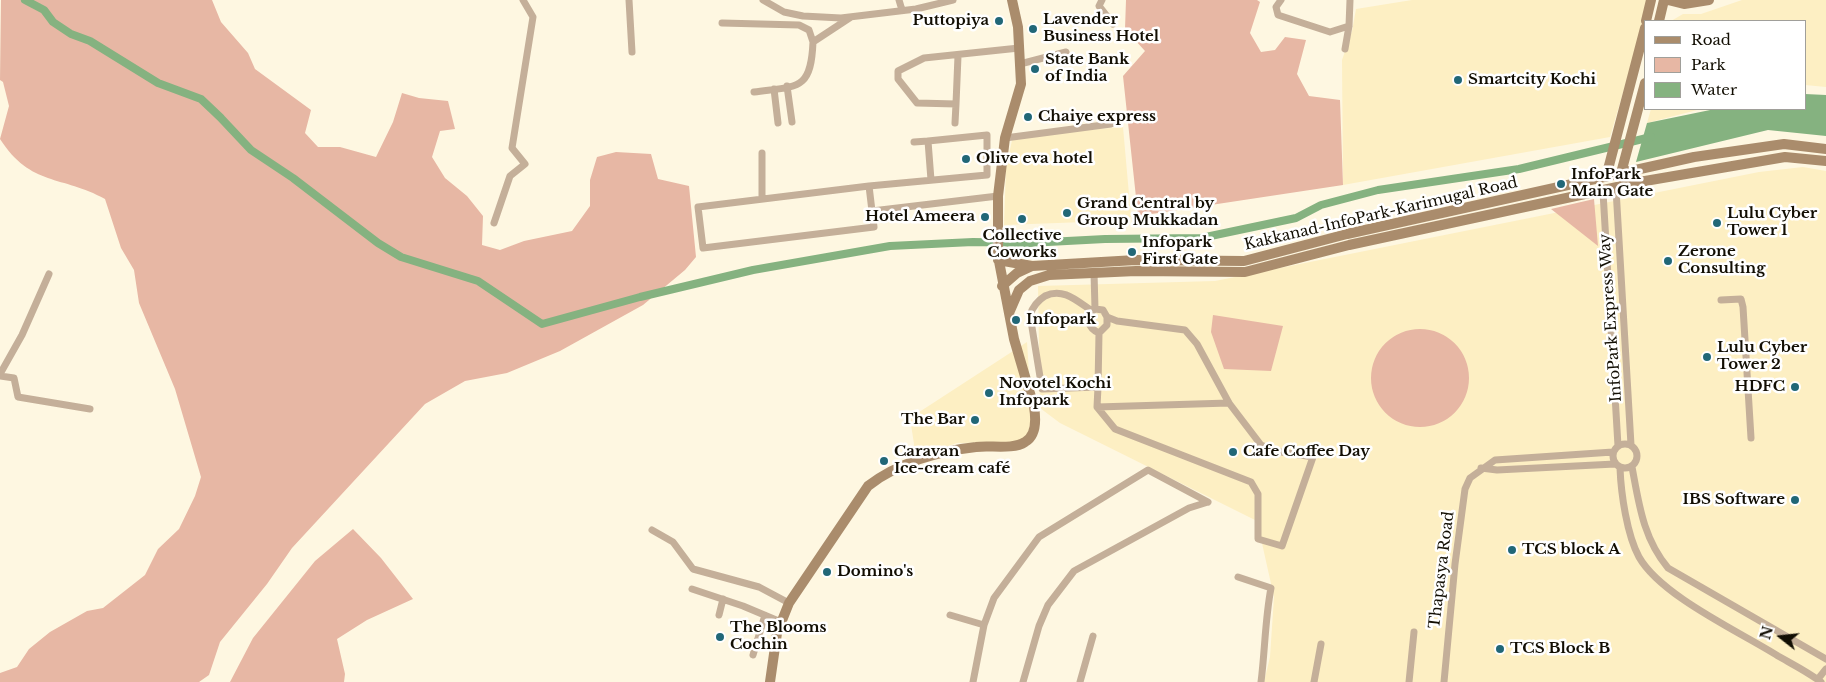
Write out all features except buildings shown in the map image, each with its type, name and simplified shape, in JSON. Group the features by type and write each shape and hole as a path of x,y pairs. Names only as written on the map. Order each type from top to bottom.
{"main road":[{"path":"770,682 781,622 789,603 868,486 882,475 945,452 976,447 1020,445 1032,436 1036,418 1034,407 1014,339 1002,286 998,258 998,196 1005,138 1021,84 1019,48 1012,0"},
{"path":"1646,20 1651,0"},
{"path":"1659,20 1664,0"},
{"path":"1668,0 1684,4 1709,0"},
{"path":"1606,177 1644,32"},
{"path":"1622,168 1644,87"},
{"name":"Kakkanad-InfoPark-Karimugal Road","path":"1009,313 1019,290 1038,277 1258,259 1347,234 1606,177 1622,168 1784,144 1826,150"},
{"name":"Kakkanad-InfoPark-Karimugal Road","path":"1002,286 1017,273 1032,266 1136,260 1173,266 1236,272 1260,270 1349,245 1616,189 1778,158 1826,161"},
{"path":"998,258 1032,266"}],"street":[{"path":"494,223 510,176 525,164 512,148 533,17 523,0"},
{"path":"630,0 632,52"},
{"path":"763,0 784,12 803,16 851,17 954,0"},
{"path":"898,0 902,10"},
{"path":"1102,0 1099,6 1113,24"},
{"path":"1281,0 1276,6 1278,15 1330,32 1350,26"},
{"path":"1345,49 1350,26 1350,0"},
{"path":"813,42 851,17"},
{"path":"722,23 799,25 809,30 813,42 812,65 806,79 787,86 754,92"},
{"path":"956,104 916,103 898,79 898,71 924,58 958,56 1019,48"},
{"path":"1020,64 1066,52"},
{"path":"954,123 958,56"},
{"path":"787,86 792,122"},
{"path":"774,89 778,123"},
{"path":"1005,138 1110,124"},
{"path":"869,186 874,227 703,248 698,207 869,186 987,175 987,136 914,142"},
{"path":"928,141 931,180"},
{"path":"762,153 762,199"},
{"name":"InfoPark Express Way","path":"1616,189 1631,445"},
{"name":"InfoPark Express Way","path":"1603,192 1616,449"},
{"path":"872,211 998,196"},
{"path":"1094,272 1094,310 1088,324 1092,330 1099,333"},
{"path":"49,274 22,334 0,375 14,378 18,397 90,409"},
{"path":"1098,387 1042,389 1030,315 1032,306 1052,292 1070,296 1094,310 1103,310 1107,317 1107,325 1099,333 1098,387 1097,407 1115,429 1251,482 1258,494 1258,539 1282,546 1313,457 1275,451 1261,445 1229,403 1197,344 1185,330 1136,325 1107,317"},
{"path":"1721,300 1741,299 1743,307 1751,438"},
{"path":"1097,407 1229,403"},
{"path":"1481,468 1495,460 1616,449 1624,444 1631,445 1637,451 1638,457 1632,466 1645,529 1657,555 1668,568 1826,659"},
{"path":"1616,449 1630,529 1639,557 1652,575 1697,608 1819,681 1826,669"},
{"path":"1481,468 1497,470 1632,466"},
{"name":"Thapasya Road","path":"1444,682 1455,564 1465,488 1470,478 1481,468"},
{"path":"973,682 984,625 994,598 1039,537 1148,470 1208,502 1190,508 1074,570 1048,606 1039,626 1023,682"},
{"path":"652,530 673,542 693,569 759,587 789,603"},
{"path":"1238,577 1271,588 1266,616 1266,643 1260,682"},
{"path":"692,589 781,622"},
{"path":"719,615 723,599"},
{"path":"753,655 765,615"},
{"path":"950,615 984,625"},
{"path":"1409,682 1414,632"},
{"path":"1080,682 1093,636"},
{"path":"1314,682 1321,644"}],"shaded area":[{"path":"1412,0 1650,0 1610,137 1343,185 1342,60 1352,31 1356,9"},
{"path":"1742,0 1826,0 1826,87 1806,85 1806,20 1673,20 1683,14 1701,14"},
{"path":"1651,110 1697,110 1647,123"},
{"path":"1123,127 1131,217 1111,221 1004,225 1006,167 1013,136"},
{"path":"1803,167 1826,171 1826,682 1264,682 1270,657 1274,597 1257,521 1060,423 1040,408 1038,286 1215,281 1759,172"},
{"name":"Novotel Kochi Infopark","path":"1027,342 1032,419 1027,436 1015,442 957,443 916,457 910,418"}],"green space":[{"path":"1,0 212,0 221,22 248,53 255,69 311,110 305,133 318,147 340,147 376,157 393,122 402,93 419,98 448,101 455,129 440,131 432,157 445,178 467,196 483,216 482,245 500,250 524,241 572,231 590,206 590,180 597,157 616,152 651,154 658,179 689,186 696,257 685,270 643,305 560,351 507,373 465,381 425,404 292,548 267,584 220,642 209,675 199,682 0,682 0,673 17,667 29,649 50,632 87,611 103,608 145,575 158,549 179,529 195,496 201,477 175,389 139,303 134,270 121,248 105,199 75,186 36,173 23,165 0,139 9,106 3,82 0,80"},
{"path":"1126,0 1257,0 1260,2 1250,33 1261,52 1275,50 1285,37 1306,40 1297,74 1309,96 1340,100 1343,185 1138,216 1123,76 1145,51 1125,29"},
{"path":"1594,199 1598,246 1551,209"},
{"path":"1213,315 1283,326 1271,371 1224,369 1211,332"},
{"path":"1420,329 1439,333 1454,344 1465,359 1469,378 1465,397 1454,412 1439,423 1420,427 1401,423 1386,412 1375,397 1371,378 1375,359 1386,344 1401,333"},
{"path":"353,529 381,558 413,599 367,620 337,639 345,674 344,682 230,682 253,638 315,561"}],"water":[{"path":"1806,94 1826,95 1826,136 1768,130 1636,162 1647,123 1710,110 1806,110"}],"waterway":[{"path":"25,0 44,10 53,22 71,34 90,41 158,83 201,99 221,118"},
{"path":"219,116 251,150 293,178 378,243 401,257 478,281 542,324 640,297 753,270 890,246 973,242 1029,243 1105,239 1201,238 1296,218 1321,205 1378,190 1519,169 1651,137"}],"place":[{"name":"Puttopiya","path":"999,21"},
{"name":"Lavender Business Hotel","path":"1033,29"},
{"name":"State Bank of India","path":"1035,69"},
{"name":"Smartcity Kochi","path":"1458,80"},
{"name":"Chaiye express","path":"1028,117"},
{"name":"Olive eva hotel","path":"966,159"},
{"name":"InfoPark Main Gate","path":"1561,184"},
{"name":"Grand Central by Group Mukkadan","path":"1067,213"},
{"name":"Hotel Ameera","path":"985,217"},
{"name":"Collective Coworks","path":"1022,219"},
{"name":"Lulu Cyber Tower 1","path":"1717,223"},
{"name":"Infopark First Gate","path":"1132,252"},
{"name":"Zerone Consulting","path":"1668,261"},
{"name":"Infopark","path":"1016,320"},
{"name":"Lulu Cyber Tower 2","path":"1707,357"},
{"name":"HDFC","path":"1795,387"},
{"name":"Novotel Kochi Infopark","path":"989,393"},
{"name":"The Bar","path":"975,420"},
{"name":"Cafe Coffee Day","path":"1233,452"},
{"name":"Caravan Ice-cream café","path":"884,461"},
{"name":"IBS Software","path":"1795,500"},
{"name":"TCS block A","path":"1512,550"},
{"name":"Domino's","path":"827,572"},
{"name":"The Blooms Cochin","path":"720,637"},
{"name":"TCS Block B","path":"1500,649"}]}
